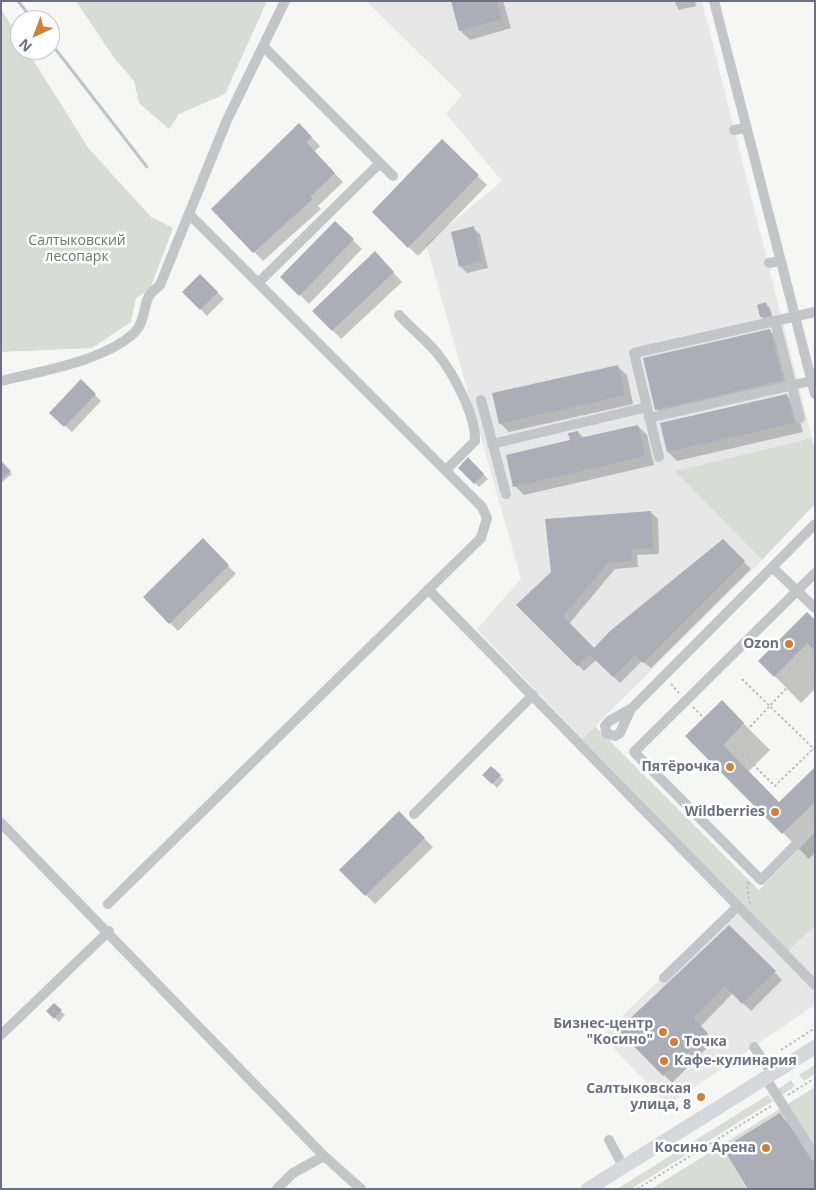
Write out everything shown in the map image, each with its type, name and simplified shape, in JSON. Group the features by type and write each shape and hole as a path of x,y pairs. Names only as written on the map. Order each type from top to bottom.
{"main road":[{"path":"588,1189 815,1047"}],"street":[{"path":"1,381 81,361 120,343 136,331 144,317 149,296 160,285 227,120 285,1"},
{"path":"714,1 815,394"},
{"path":"263,46 393,176"},
{"path":"734,130 746,128"},
{"path":"258,282 380,162"},
{"path":"108,904 481,538 487,518 482,507 446,470 189,214"},
{"path":"768,263 780,261"},
{"path":"658,457 634,354 815,312"},
{"path":"399,315 437,354 464,397 475,441 446,470"},
{"path":"775,321 800,418"},
{"path":"649,418 811,381"},
{"path":"481,400 506,494"},
{"path":"492,444 647,407"},
{"path":"631,709 815,524"},
{"path":"772,567 815,608"},
{"path":"813,577 634,752 761,880 815,825"},
{"path":"428,589 815,985"},
{"path":"414,814 533,695"},
{"path":"3,830 109,931 324,1156 361,1189"},
{"path":"664,978 740,909"},
{"path":"1,1035 109,931"},
{"path":"754,1047 780,1101 815,1156"},
{"path":"609,1140 623,1166"},
{"path":"277,1189 293,1173 324,1156"}],"path":[{"path":"733,745 813,660 815,662"},
{"path":"728,740 775,786 814,748 742,679"},
{"path":"740,909 750,905 747,886 755,874"},
{"path":"781,1050 815,1028"},
{"path":"637,1189 815,1078"}],"shaded area":[{"path":"366,1 702,1 812,438 676,471 762,560 582,739 477,629 521,579 426,244 502,181 446,114 462,95"},
{"path":"739,902 788,951 815,926 815,1005 668,1105 602,1036"}],"green space":[{"path":"76,1 267,1 225,94 179,114 169,129 139,103 134,81 115,59"},
{"name":"Салтыковский лесопарк","path":"1,9 10,23 10,60 33,60 89,149 151,217 173,228 150,289 136,298 131,322 92,348 1,352"},
{"path":"812,438 815,451 815,504 762,560 675,471"},
{"path":"595,726 759,890 815,832 815,926 788,951 582,739"},
{"path":"815,1065 815,1074 804,1081 799,1075"},
{"path":"791,1080 795,1086 781,1096 777,1090"},
{"name":"Косино Арена","path":"815,1087 815,1189 651,1189"},
{"path":"768,1095 773,1101 631,1189 617,1189"}],"building":[{"path":"451,1 497,1 502,19 459,31"},
{"path":"299,123 312,137 306,142 335,173 310,197 313,199 253,253 211,209"},
{"path":"442,139 479,175 408,248 372,212"},
{"path":"335,221 354,239 299,296 280,277"},
{"path":"474,226 482,261 459,267 451,232"},
{"path":"375,251 394,272 332,331 312,311"},
{"path":"200,274 218,292 200,310 182,292"},
{"path":"766,302 770,315 760,317 757,305"},
{"path":"770,329 783,380 655,410 643,358"},
{"path":"618,365 625,395 499,424 492,393"},
{"path":"81,379 96,394 64,427 49,413"},
{"path":"787,394 794,423 667,452 660,423"},
{"path":"638,425 645,456 513,487 506,455 570,440 568,433 578,431 580,438"},
{"path":"468,457 484,474 474,484 458,468"},
{"path":"1,461 11,471 1,480"},
{"path":"651,511 653,548 631,549 632,561 608,563 563,616 594,648 610,631 723,539 745,561 643,663 635,655 613,677 589,654 577,666 516,605 551,572 545,519"},
{"path":"203,538 229,565 169,624 143,597"},
{"path":"807,612 815,620 815,651 807,643 774,677 758,661"},
{"path":"722,700 744,723 723,745 779,802 815,767 815,802 782,834 685,736"},
{"path":"491,766 501,775 492,784 482,775"},
{"path":"399,811 425,838 365,896 339,870"},
{"path":"729,925 776,971 742,1004 725,986 693,1018 708,1033 663,1076 618,1030"},
{"path":"54,1003 62,1010 54,1019 46,1011"},
{"path":"780,1113 815,1166 815,1189 748,1189 723,1148"}],"waterway":[{"path":"18,1 25,10"},
{"path":"60,55 147,167"}],"place":[{"name":"Ozon","path":"789,644"},
{"name":"Пятёрочка","path":"730,767"},
{"name":"Wildberries","path":"775,812"},
{"name":"Бизнес-центр \"Косино\"","path":"663,1032"},
{"name":"Точка","path":"674,1042"},
{"name":"Кафе-кулинария","path":"664,1061"},
{"name":"Салтыковская улица, 8","path":"701,1097"},
{"name":"Косино Арена","path":"766,1148"}]}
